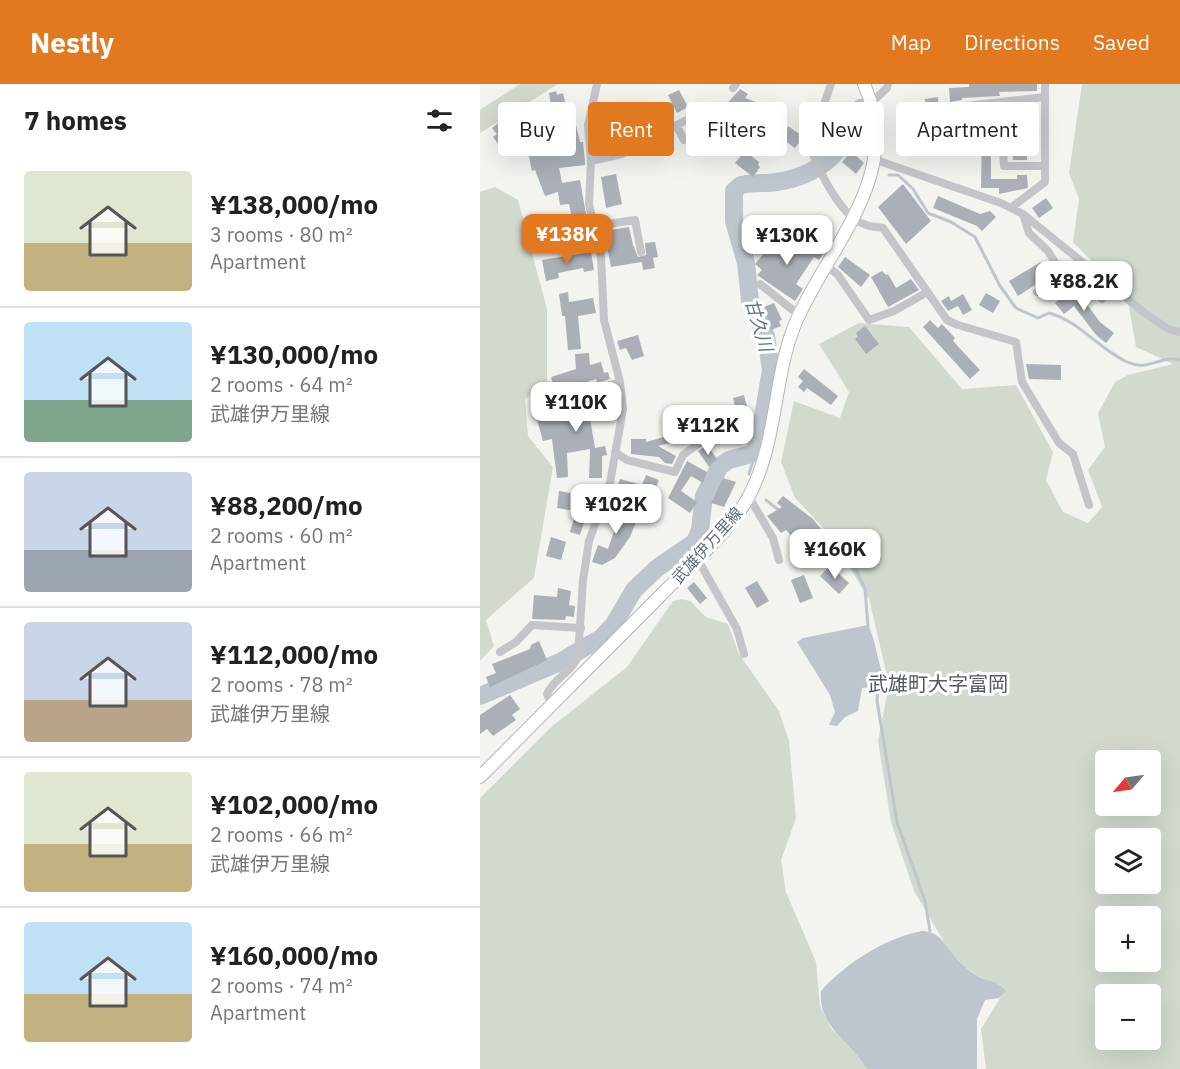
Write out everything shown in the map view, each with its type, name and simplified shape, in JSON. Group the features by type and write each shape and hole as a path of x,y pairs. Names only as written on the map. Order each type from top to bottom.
{"main road":[{"name":"武雄伊万里線","path":"864,84 872,102"},
{"name":"武雄伊万里線","path":"480,777 697,558 731,521 748,497 764,461 775,422 786,353 799,315 867,191 876,156"}],"street":[{"path":"552,705 547,694 549,688 575,664 578,656 583,580 589,541 610,483 623,409 620,382 604,320 601,257 589,204 591,161 588,125 597,84"},
{"path":"831,84 810,146 820,173 853,218 864,225 883,228 947,320 1017,342 1022,382 1059,443 1073,454 1089,505"},
{"path":"872,102 887,88 888,84"},
{"path":"1012,207 1045,182 1045,84"},
{"path":"1001,102 1045,97"},
{"path":"591,161 622,154 686,120"},
{"path":"676,125 684,140"},
{"path":"1003,156 1004,166 1045,166"},
{"path":"876,160 1012,207 1146,314 1168,329 1180,332"},
{"path":"1023,214 1029,233 1048,251 1063,276"},
{"path":"594,226 635,220 641,252"},
{"path":"823,269 832,270 838,275 869,320 924,294"},
{"path":"1036,292 1063,276 1081,280 1102,299"},
{"path":"760,284 799,315"},
{"path":"558,402 620,382"},
{"path":"615,452 627,460 675,472 683,454 720,428"},
{"path":"748,497 773,538 780,560"},
{"path":"697,558 737,629 744,654"},
{"path":"500,652 516,642 532,625 581,628"}],"shaded area":[{"path":"520,84 558,84 529,102 498,102 498,122 480,133 480,110"},
{"path":"1082,84 1180,84 1180,1069 986,1069 981,1029 1005,990 1002,986 977,976 953,957 914,891 891,822 878,741 889,684 869,599 829,534 795,498 781,462 794,401 840,418 849,392 819,344 859,323 909,327 962,389 1016,385 1053,452 1046,480 1063,512 1088,523 1102,507 1088,470 1105,447 1098,413 1115,382 1128,375 1173,364 1136,347 1127,296 1073,242 1079,199 1069,173"},
{"path":"495,187 518,200 547,309 547,382 525,399 528,436 553,467 534,578 486,620 494,646 480,661 480,192"},
{"path":"682,599 690,601 706,617 728,624 739,654 779,711 789,741 796,818 781,860 786,892 816,962 820,1006 831,1028 861,1058 867,1069 480,1069 480,798 550,728 627,667 673,601"},
{"path":"868,625 886,682 884,690 878,692 873,687 862,688 858,711 845,717 837,726 829,725 835,712 830,695 797,642 803,638"},
{"path":"921,931 935,934 971,972 1000,985 1006,991 999,998 985,1000 977,1019 977,1069 867,1069 830,1025 825,1015 821,1004 821,991 842,971 880,946"}],"building":[{"path":"969,84 1037,84 1037,91 999,92 1000,96 962,98 962,100 950,102 949,88 969,87"},
{"path":"740,89 748,94 745,98 755,102 729,102"},
{"path":"679,90 686,108 677,113 674,102 672,102 668,95"},
{"path":"556,91 557,95 563,93 565,102 550,102 549,93"},
{"path":"938,97 938,102 925,102 925,99"},
{"path":"498,123 498,144 493,137 497,134 492,128"},
{"path":"576,125 580,142 583,142 585,165 559,168 562,183 580,180 590,237 543,248 539,229 573,222 569,204 560,205 558,192 545,196 535,170 532,171 529,156 576,156"},
{"path":"788,126 799,134 799,143 795,148 787,142"},
{"path":"741,156 751,156 759,162 760,167 753,177 735,163"},
{"path":"847,156 856,156 864,163 856,174 842,162"},
{"path":"982,156 991,156 991,179 1017,179 1017,175 1027,175 1028,188 999,194 999,188 981,188"},
{"path":"1013,156 1027,156 1027,160 1013,160"},
{"path":"616,174 622,204 606,208 601,177"},
{"path":"903,184 931,221 906,244 878,207"},
{"path":"938,196 980,214 990,211 996,217 982,231 977,226 933,208"},
{"path":"1046,198 1053,208 1039,218 1032,208"},
{"path":"629,227 638,257 646,255 645,243 655,242 658,257 653,258 655,268 643,270 642,262 611,267 604,231"},
{"path":"802,237 825,251 819,260 814,257 796,284 803,289 795,301 757,275 762,270 755,264 764,253 761,251 769,239 792,255"},
{"path":"591,252 594,270 584,272 583,268 558,273 559,278 546,281 542,260"},
{"path":"845,257 870,275 861,287 838,267"},
{"path":"1041,262 1049,276 1018,296 1009,281"},
{"path":"882,271 888,274 896,288 911,279 919,290 888,307 871,277"},
{"path":"1072,284 1100,322 1114,333 1106,343 1096,335 1074,306 1064,314 1055,303 1066,294 1064,291"},
{"path":"568,292 569,302 593,298 596,313 578,316 581,349 568,350 565,316 562,316 559,294"},
{"path":"986,293 1000,301 993,313 979,305"},
{"path":"963,294 972,310 963,315 958,306 948,311 941,301 949,296 951,301"},
{"path":"774,303 782,320 779,321 781,326 771,330 764,307"},
{"path":"930,320 938,328 942,324 955,338 953,341 980,370 970,379 923,327"},
{"path":"865,326 879,344 866,354 855,339 858,337 856,333"},
{"path":"638,335 644,356 632,360 626,348 620,350 617,341"},
{"path":"589,353 590,365 601,362 604,373 608,372 610,379 597,383 596,379 569,388 570,392 561,395 559,389 555,391 551,377 576,369 575,354"},
{"path":"1026,364 1061,365 1061,380 1029,379"},
{"path":"804,369 838,396 831,405 807,388 804,392 798,387 803,381 798,377"},
{"path":"612,391 617,406 590,418 595,448 605,446 607,455 602,456 602,478 589,478 590,449 567,453 568,477 557,478 552,439 543,441 534,409 545,407 548,419 563,415 561,408 569,405 571,409 590,403 589,398"},
{"path":"744,395 750,419 739,422 733,398"},
{"path":"693,423 701,435 691,442 688,443 685,439 658,446 676,456 672,464 665,463 659,457 631,454 631,439 646,439 646,442 678,433"},
{"path":"707,445 717,459 709,467 698,451"},
{"path":"687,461 707,472 703,483 691,476 681,491 697,502 690,513 668,498"},
{"path":"646,475 659,480 651,499 632,491 630,495 616,489 620,479 642,485"},
{"path":"723,478 736,482 724,507 711,503"},
{"path":"559,491 592,497 580,535 570,532 576,511 557,508"},
{"path":"783,496 813,519 825,534 817,541 807,529 795,540 786,530 781,533 767,516 782,507 777,503"},
{"path":"611,505 638,517 630,537 615,558 602,565 592,562 598,545 608,549 617,523 606,518"},
{"path":"551,537 566,542 561,560 546,556"},
{"path":"830,566 849,583 839,594 820,576"},
{"path":"804,575 813,598 800,603 791,580"},
{"path":"757,581 769,601 757,608 745,588"},
{"path":"694,582 707,598 700,604 687,588"},
{"path":"558,588 571,591 569,605 575,606 574,617 566,616 565,620 532,619 534,595 557,597"},
{"path":"539,641 547,660 490,687 486,677 496,673 492,664 530,649 531,645"},
{"path":"510,695 520,709 512,715 516,720 493,736 487,729 480,734 480,715"}],"waterway":[{"name":"甘久川","path":"480,696 560,662 601,638 614,624 634,590 657,568 695,542 700,530 704,496 720,466 729,460 751,454 758,446 771,370 766,336 750,300 746,263 734,221 734,191 741,185 769,183 802,176 831,156"},
{"path":"889,175 898,175 913,189 928,213 951,222 975,237 1000,286 1016,308 1038,318 1049,313 1060,317 1107,350 1135,365 1180,360"},
{"path":"749,474 758,446"},
{"path":"766,500 781,512"},
{"path":"802,530 817,545 835,551 856,570 865,589 868,627"},
{"path":"878,688 877,701 897,822 925,901 930,931"}],"district":[{"name":"武雄町大字富岡","path":"938,683"}]}
